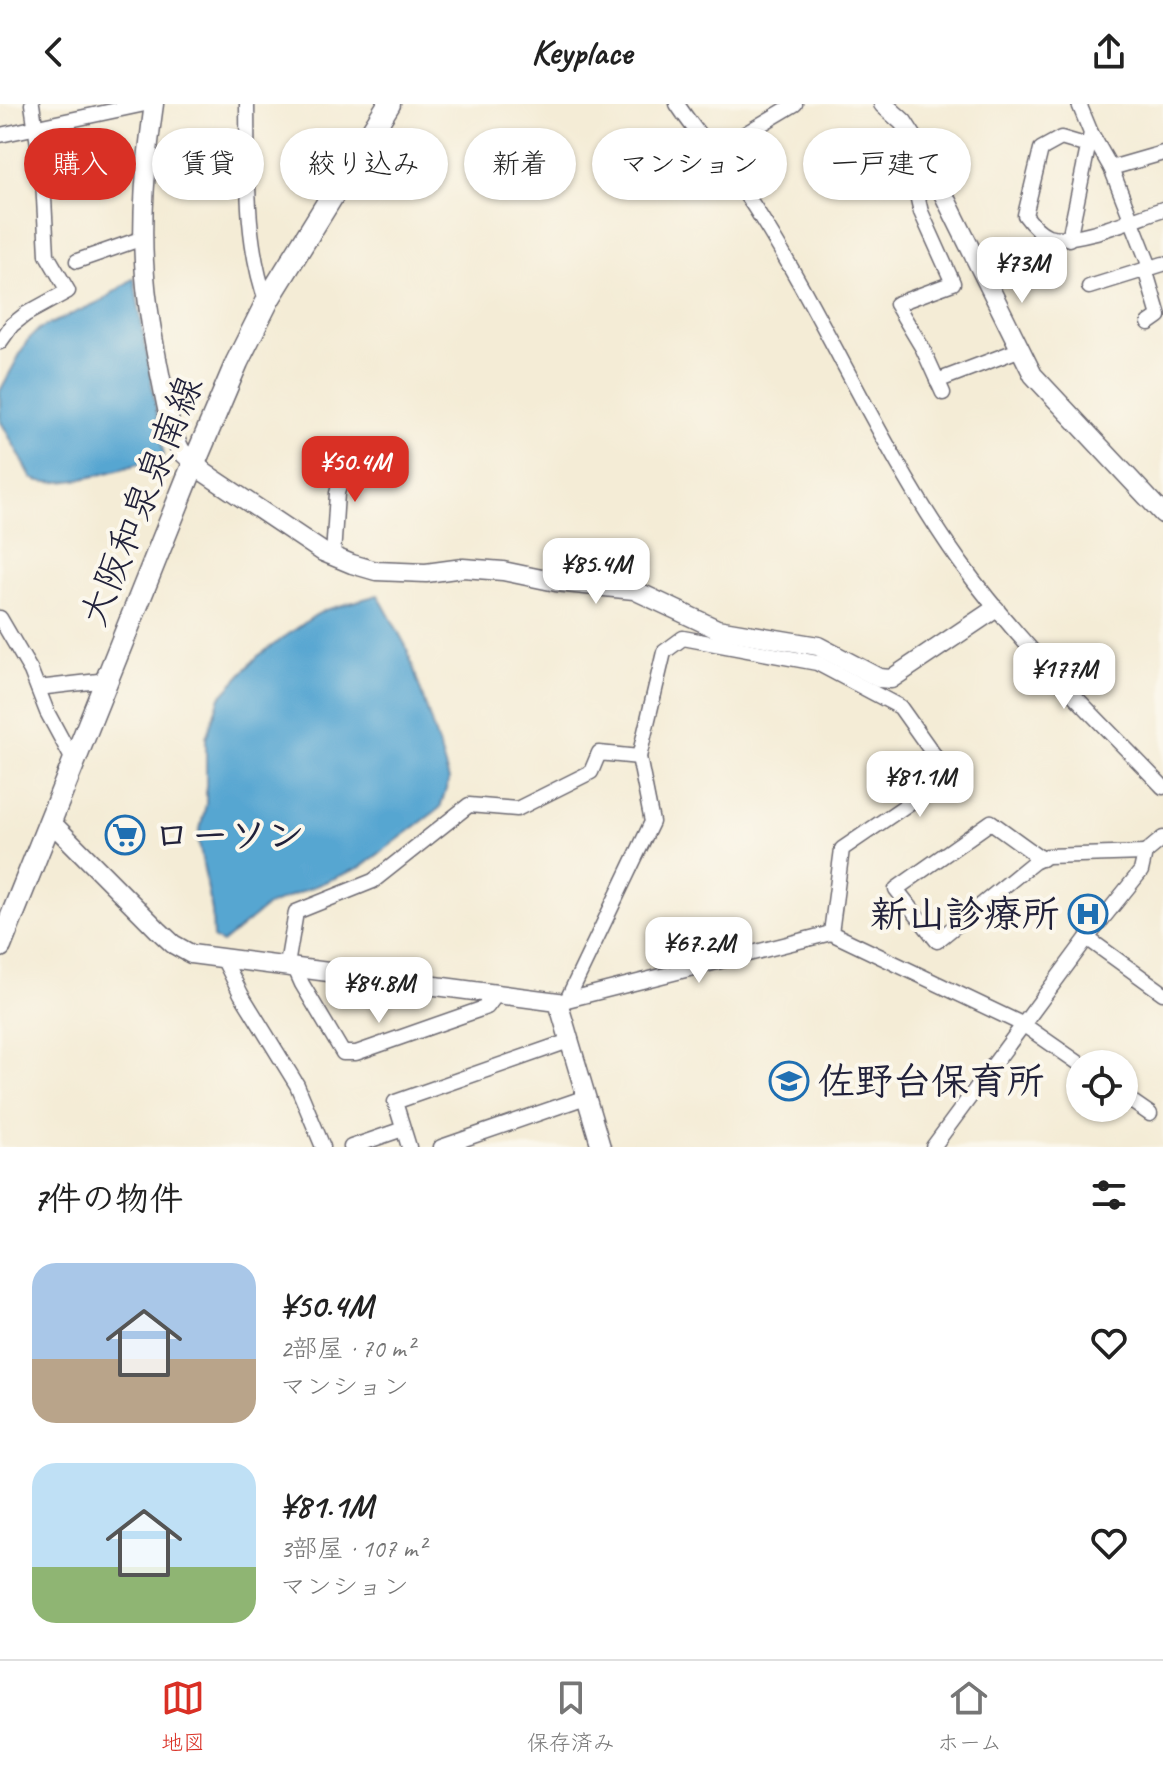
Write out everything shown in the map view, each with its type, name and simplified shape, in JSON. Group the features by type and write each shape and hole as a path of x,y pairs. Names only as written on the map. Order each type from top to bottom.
{"main road":[{"name":"大阪和泉泉南線","path":"0,946 7,911 50,821 237,362 267,303 389,104"}],"street":[{"path":"32,104 36,128"},
{"path":"40,128 145,104"},
{"path":"154,104 145,169 145,279 172,433 181,451 194,463 231,491 333,556 376,571 426,573 463,568 634,590 717,629 818,646 879,678 891,679 995,609"},
{"path":"247,104 248,196 257,273 267,303"},
{"path":"677,104 695,128"},
{"path":"755,128 795,104"},
{"path":"883,104 907,128"},
{"path":"1079,104 1090,139 1111,168 1153,267 1159,316 1149,323"},
{"path":"0,135 24,131"},
{"path":"1090,139 1061,138 1041,149 1025,215 1046,235 1069,239 1163,209"},
{"path":"1069,239 1090,139"},
{"path":"1111,168 1163,153"},
{"path":"0,342 12,325 26,314 68,291 47,255 44,200"},
{"path":"749,200 907,479 959,560 995,609 1163,787"},
{"path":"918,200 953,283 896,304 923,349 940,387 1021,349"},
{"path":"946,200 1033,375 1163,514"},
{"path":"77,261 143,238"},
{"path":"1089,287 1153,267"},
{"path":"333,556 337,493 351,447"},
{"path":"3,627 38,688 47,712 74,762"},
{"path":"601,1147 569,1041 563,1001 652,822 639,757 664,652 683,638 817,663 900,707 949,776 842,849 831,933"},
{"path":"38,688 107,680"},
{"path":"496,995 487,1007 356,1053 343,1053 290,966 296,912 373,881 469,805 517,809 591,772 599,753 639,757"},
{"path":"50,821 173,944 191,954 496,995 563,1001 831,933 1024,1025 1066,1054"},
{"path":"1042,859 991,822 896,889 937,941 1034,862 1042,859 1047,856 1145,853"},
{"path":"933,1147 1087,938 1141,871 1145,853 1163,838"},
{"path":"1087,938 1163,993"},
{"path":"224,960 241,994 297,1085 323,1147"},
{"path":"409,1147 395,1102 569,1041"},
{"path":"441,1147 586,1097"},
{"path":"1138,1106 1150,1114"},
{"path":"351,1147 403,1129"}],"water":[{"path":"134,278 164,456 77,480 43,482 32,478 0,420 0,391 27,341 39,329 101,301"},
{"path":"378,595 406,646 449,780 440,808 361,867 267,906 222,943 213,938 212,911 198,838 206,804 206,738 220,697 258,656 314,616"}],"place":[{"name":"ローソン","path":"125,835"},
{"name":"新山診療所","path":"1088,914"},
{"name":"佐野台保育所","path":"789,1081"}]}
